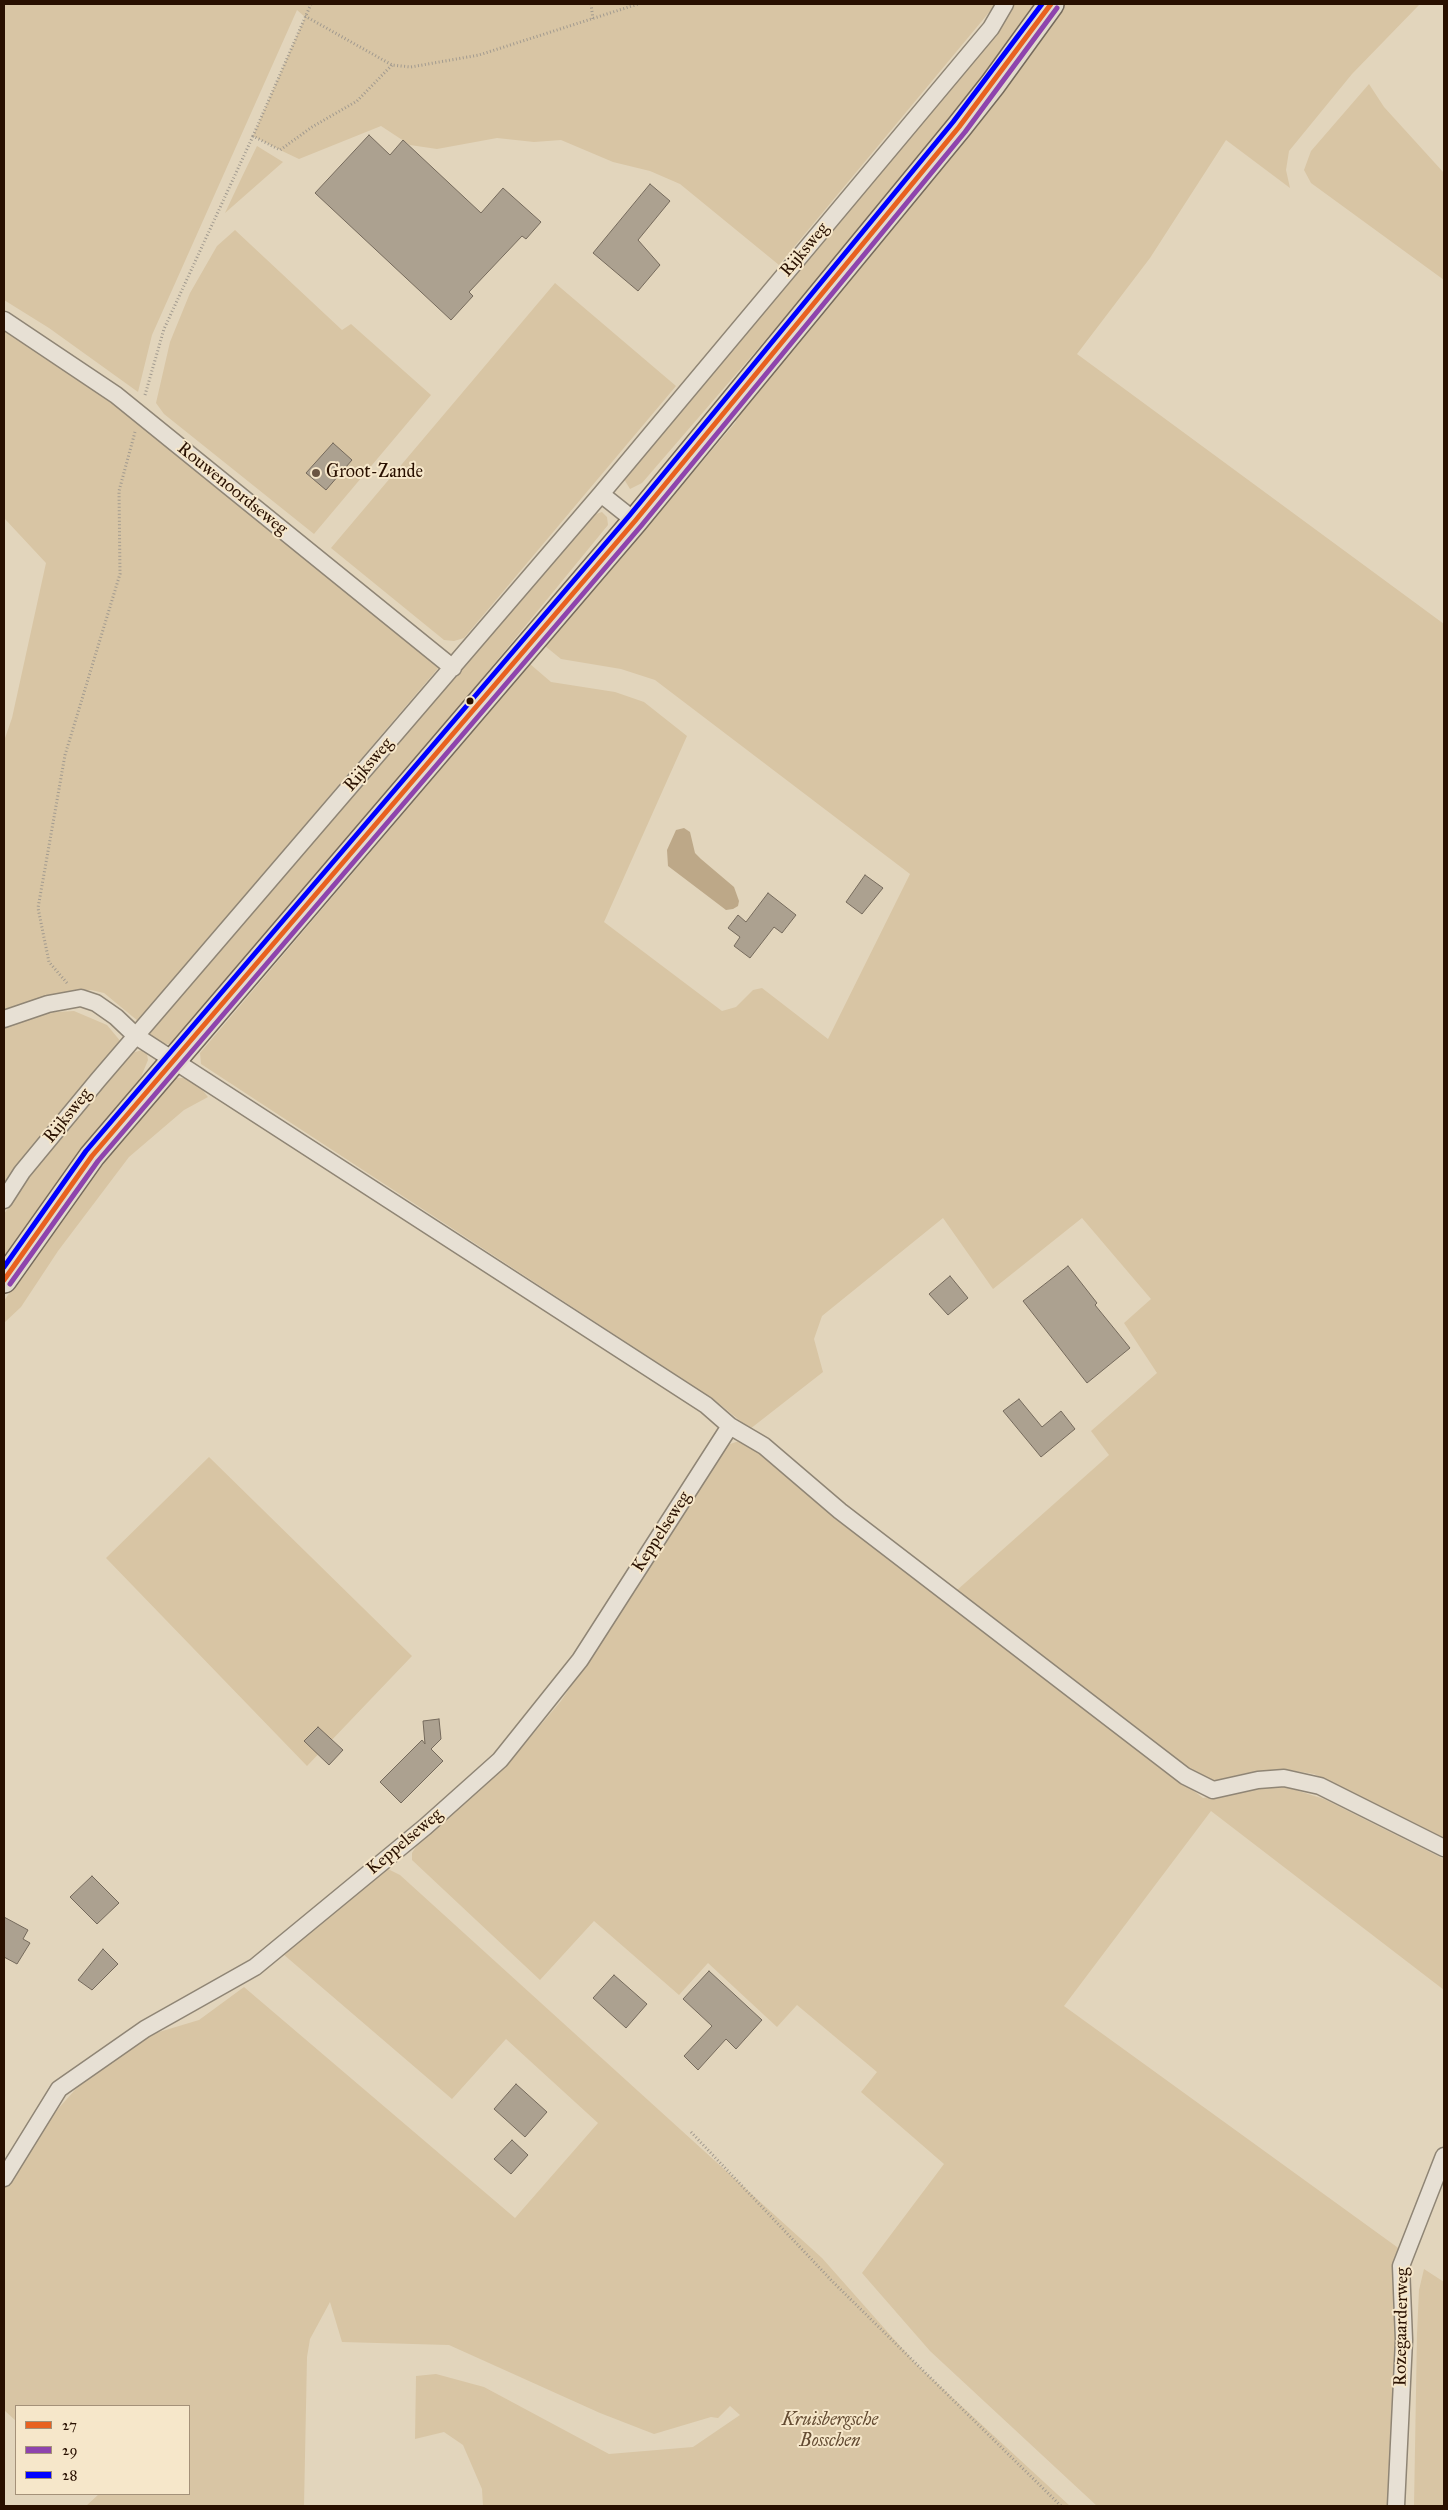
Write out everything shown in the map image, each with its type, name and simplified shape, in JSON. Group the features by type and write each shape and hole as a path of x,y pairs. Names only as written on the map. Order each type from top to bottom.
{"main road":[{"path":"4,1280 92,1156 636,521 965,120 1051,4"}],"street":[{"name":"Rijksweg","path":"4,1200 22,1172 136,1036 601,494 991,28 1005,4"},
{"name":"Rouwenoordseweg","path":"4,320 116,395 453,668"},
{"path":"601,494 636,521"},
{"path":"4,1019 48,1004 81,998 96,1003 116,1017 136,1036 706,1405 730,1426 764,1446 840,1511 1185,1776 1213,1790 1258,1780 1284,1778 1320,1786 1444,1848"},
{"name":"Keppelseweg","path":"4,2178 59,2089 145,2029 255,1967 425,1827 500,1760 580,1660 730,1426"},
{"name":"Rozegaarderweg","path":"1396,2506 1404,2340 1401,2266 1444,2156"}],"path":[{"path":"81,998 49,962 38,908 65,755 120,574 119,491 164,329 253,136 311,4"},
{"path":"592,4 593,19"},
{"path":"306,16 392,66 411,67 479,55 638,4"},
{"path":"253,136 280,150 312,127 357,101 392,66"},
{"path":"691,2132 832,2281 1061,2506"}],"green space":[{"path":"4,4 996,4 779,265 680,184 650,171 613,162 561,140 534,142 497,138 437,149 410,145 381,126 299,159 253,136 305,17 297,10 152,335 138,392 49,328 4,300"},
{"path":"1013,4 1035,4 984,76 800,300 642,483 630,489 624,479 634,466 787,285"},
{"path":"1062,4 1425,4 1419,5 1352,74 1289,151 1286,170 1290,188 1226,140 1150,258 1077,354 1444,624 1444,1839 1314,1774 1283,1769 1242,1774 1212,1782 1186,1768 956,1591 1109,1455 1091,1431 1157,1373 1124,1323 1151,1299 1082,1218 993,1289 943,1218 822,1316 814,1339 823,1372 750,1429 716,1401 201,1064 200,1053 530,664 551,682 615,692 644,702 687,736 604,922 722,1011 736,1007 753,990 762,988 828,1039 910,874 655,680 621,669 561,659 545,646 735,423 741,410"},
{"path":"1369,84 1384,107 1444,173 1444,280 1311,183 1304,170 1311,151"},
{"path":"257,146 283,162 225,213 241,179"},
{"path":"235,230 342,330 351,324 431,395 314,534 164,414 156,403 170,342 190,293 217,246"},
{"path":"555,283 676,386 464,638 454,641 444,640 331,548"},
{"path":"4,322 54,355 440,666 138,1021 104,993 91,990 72,992 4,1013 4,741 12,718 46,563 4,518"},
{"path":"602,512 607,517 608,525 399,780 173,1045 161,1043 146,1033 593,515"},
{"path":"74,1011 107,1025 122,1043 4,1190 4,1026 41,1013"},
{"path":"142,1050 147,1054 148,1060 141,1077 35,1214 4,1260 4,1214 46,1153 132,1053"},
{"path":"175,1078 185,1078 197,1083 208,1097 184,1110 129,1157 58,1251 21,1307 4,1323 4,1301 41,1245 165,1084"},
{"path":"739,1441 760,1449 835,1517 1203,1798 1268,1787 1286,1787 1324,1799 1444,1859 1444,1990 1211,1811 1064,2006 1408,2255 1397,2506 1097,2506 930,2351 862,2273 944,2164 861,2092 877,2072 797,2005 777,2027 708,1963 679,1995 594,1921 540,1980 412,1860 412,1853 417,1845 484,1786 515,1755 561,1701 651,1566 706,1475 727,1445"},
{"path":"209,1457 412,1656 307,1766 106,1558"},
{"name":"Kruisbergsche Bosschen","path":"388,1869 400,1875 822,2258 916,2364 1070,2506 483,2506 482,2489 463,2445 444,2432 415,2439 416,2376 436,2374 484,2387 609,2454 693,2447 740,2415 730,2406 718,2418 711,2417 654,2434 600,2413 449,2345 342,2342 330,2302 310,2339 307,2357 304,2506 86,2506 98,2495 190,2495 190,2405 15,2405 15,2420 4,2410 4,2189 41,2128 82,2082 149,2035 199,2020 244,1987 515,2218 598,2123 506,2039 452,2099 283,1954"},
{"path":"1424,2269 1444,2282 1444,2506 1414,2506 1417,2334 1419,2290"}],"shaded area":[{"path":"684,828 690,832 695,853 734,887 739,901 738,906 726,910 668,866 667,850 676,830"}],"building":[{"path":"369,135 390,155 403,140 481,213 503,188 541,222 526,239 522,236 469,292 473,296 451,320 315,193"},
{"path":"650,184 670,201 638,240 660,265 638,291 593,253"},
{"path":"333,443 352,460 326,490 306,473"},
{"path":"865,875 883,888 862,914 846,902"},
{"path":"768,893 796,915 782,933 774,927 750,958 734,946 740,937 728,928 738,915 746,922"},
{"path":"1068,1266 1097,1303 1095,1305 1130,1348 1087,1383 1023,1301"},
{"path":"950,1276 968,1298 948,1315 929,1294"},
{"path":"1019,1399 1042,1427 1061,1411 1075,1429 1041,1457 1003,1411"},
{"path":"439,1719 441,1739 431,1749 443,1761 401,1803 380,1782 422,1740 425,1744 423,1721"},
{"path":"318,1727 343,1750 329,1765 304,1741"},
{"path":"92,1876 119,1903 97,1924 70,1897"},
{"path":"4,1917 28,1930 23,1939 30,1943 17,1964 4,1957"},
{"path":"103,1949 118,1964 92,1990 78,1980"},
{"path":"709,1971 762,2020 736,2049 726,2039 698,2070 684,2056 712,2026 683,1999"},
{"path":"614,1975 647,2004 626,2028 593,1998"},
{"path":"516,2084 547,2112 525,2137 494,2109"},
{"path":"512,2140 528,2155 511,2174 494,2159"}],"transit line":[{"name":"28","path":"4,1267 86,1151 629,516 953,122 1042,4"},
{"name":"27","path":"4,1280 92,1156 635,521 959,127 1051,4"},
{"name":"29","path":"10,1284 98,1161 641,526 965,132 1057,8"}],"place":[{"name":"Groot-Zande","path":"316,473"}]}
